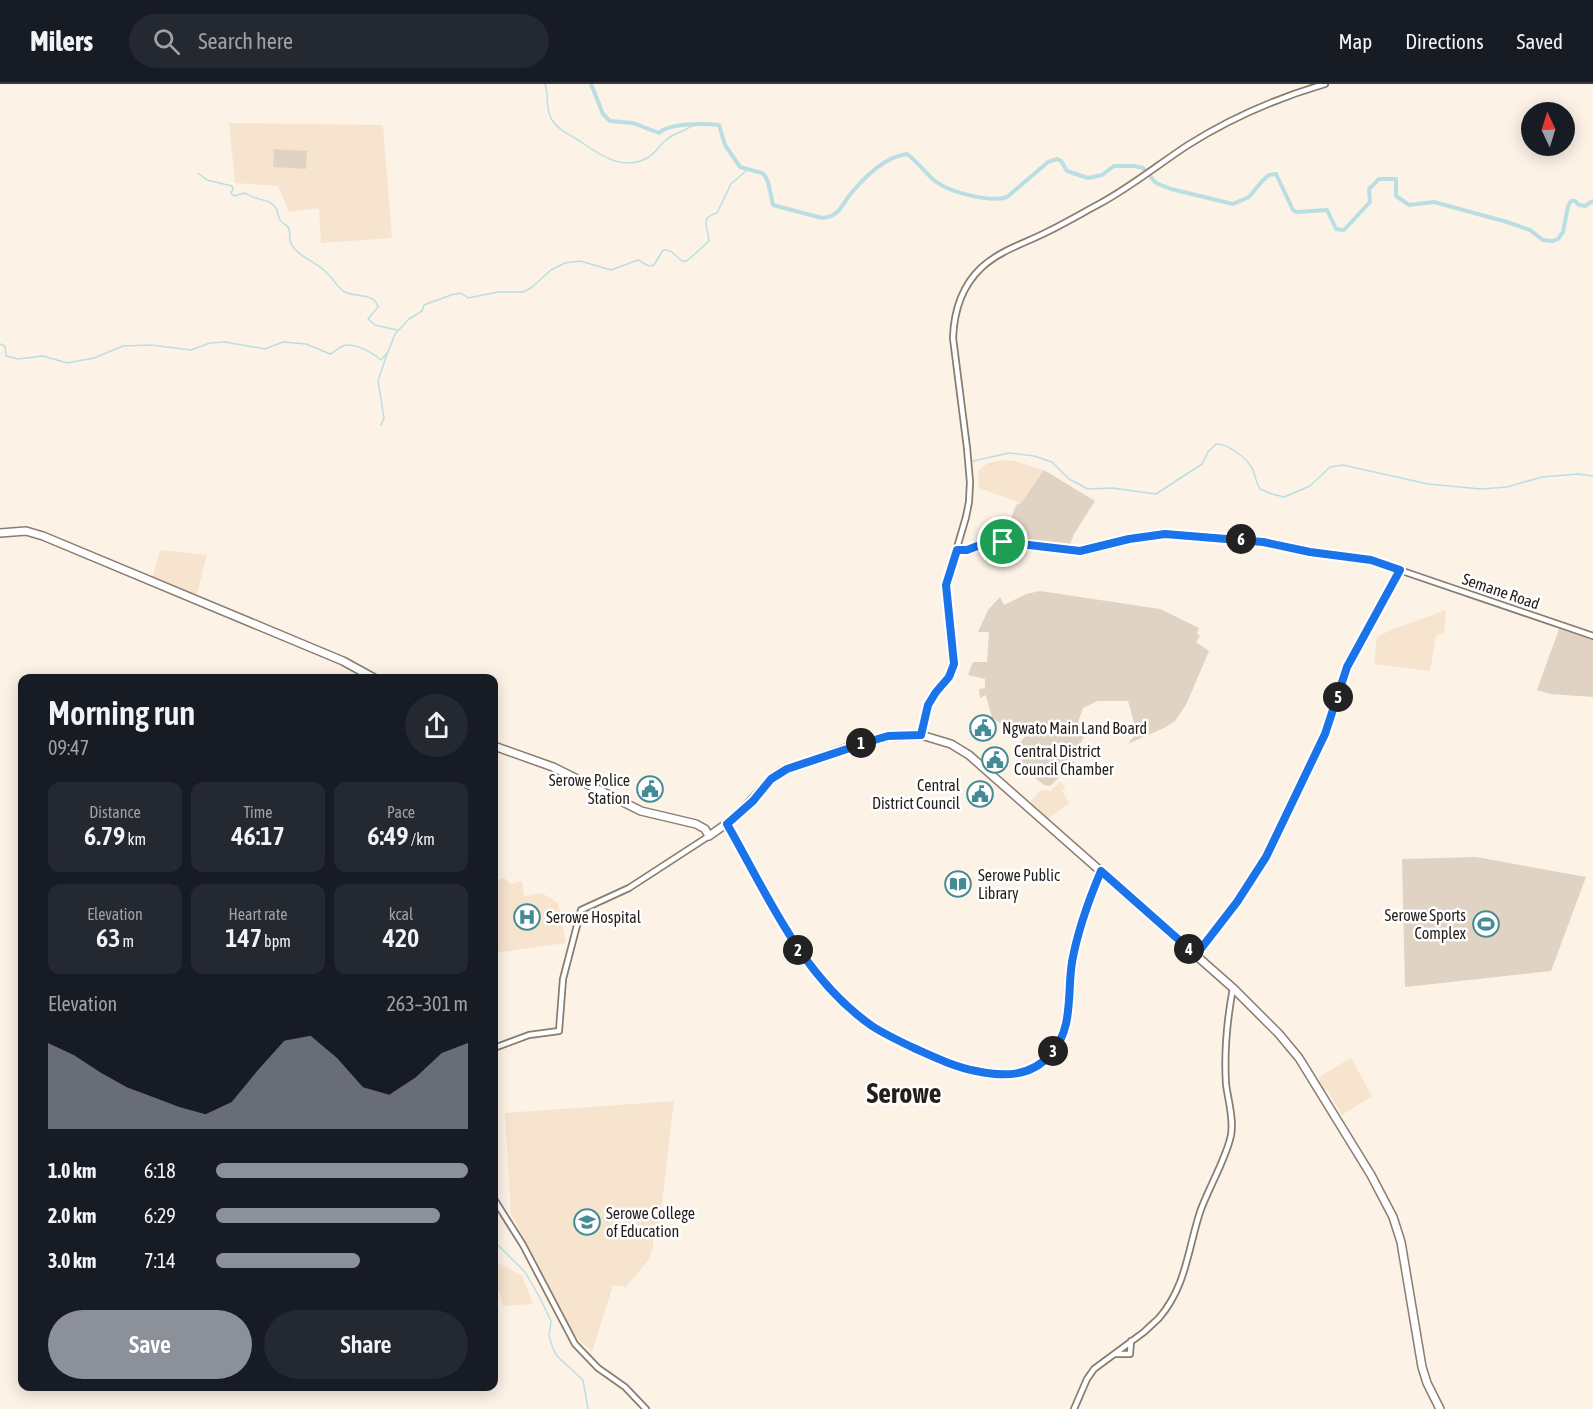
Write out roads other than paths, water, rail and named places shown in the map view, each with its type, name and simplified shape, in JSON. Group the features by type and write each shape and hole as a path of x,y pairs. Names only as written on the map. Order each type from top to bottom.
{"main road":[{"path":"0,533 26,531 43,536 337,658 367,674"},
{"path":"498,747 544,763 641,811 696,824 705,829 709,836 727,824 753,801 771,779 787,769 871,741 888,736 921,735 951,744 969,755 1233,988 1279,1034 1299,1058 1387,1204 1401,1242 1422,1367 1440,1409"}],"street":[{"path":"921,735 928,705 949,677 954,664 946,585 966,517 970,482 953,338 954,319 963,292 975,274 1001,254 1060,226 1233,119 1270,102 1325,84"},
{"name":"Semane Road","path":"957,550 967,550 985,543 1010,542 1080,551 1129,539 1165,534 1263,542 1316,553 1371,560 1593,636"},
{"path":"1196,955 1237,902 1266,857 1325,734 1347,667 1400,570"},
{"path":"727,824 792,941 813,968 852,1010 881,1031 924,1053 960,1068 991,1074 1011,1075 1033,1068 1049,1056 1059,1042 1068,1014 1074,956 1101,871"},
{"path":"498,1047 532,1034 559,1031 563,979 581,910 629,888 709,836"},
{"path":"1074,1409 1090,1374 1163,1313 1180,1285 1200,1212 1232,1134 1226,1084 1226,1055 1228,1017 1233,988"},
{"path":"498,1205 523,1245 575,1344 598,1368 625,1387 646,1409"},
{"path":"1114,1354 1130,1354 1131,1341"}],"waterway":[{"path":"545,84 550,116 555,124 605,157 622,163 631,163 649,157 668,138 693,125"},
{"path":"591,84 603,114 610,121 633,123 659,133 670,127 696,124 719,125 725,145 740,167 762,173 765,176 773,205 822,218 837,212 870,173 891,159 907,154 941,185 970,195 991,199 1007,197 1048,162 1057,159 1067,171 1088,178 1102,175 1114,166 1143,168 1156,183 1171,189 1233,204 1249,197 1263,180 1269,175 1276,174 1293,210 1296,212 1327,210 1336,229 1344,230 1370,202 1369,189 1379,179 1396,179 1396,196 1409,205 1434,202 1530,230 1543,240 1558,239 1563,232 1571,201 1585,206 1593,201"},
{"path":"0,344 5,346 6,356 18,359 43,356 67,363 94,358 123,346 151,345 191,350 210,343 225,342 265,349 283,342 306,344 330,354 347,345 368,351 381,360 388,352 395,334 409,319 422,311 424,305 451,295 461,293 468,298 498,292 523,292 551,270 565,263 580,261 611,270 638,260 651,266 663,250 671,252 682,261 687,261 709,241 706,220 717,213 731,184 747,170"},
{"path":"198,173 207,180 232,186 231,193 234,196 245,193 273,205 280,221 288,227 290,241 297,252 323,270 343,291 373,299 378,307 368,319 375,325 397,330"},
{"path":"381,425 384,418 378,381 387,354"},
{"path":"973,461 1009,453 1034,456 1052,462 1069,479 1088,489 1112,488 1156,494 1202,464 1208,452 1216,444 1232,449 1247,461 1260,489 1284,497 1310,486 1330,467 1343,465 1428,484 1481,489 1507,487 1542,477 1578,474 1593,476"},
{"path":"498,1245 525,1272 540,1298 551,1321 549,1336 553,1349 558,1357 583,1380 588,1409"}],"place":[{"name":"Ngwato Main Land Board","path":"983,728"},
{"name":"Central District Council Chamber","path":"995,760"},
{"name":"Serowe Police Station","path":"650,789"},
{"name":"Central District Council","path":"980,794"},
{"name":"Serowe Public Library","path":"958,884"},
{"name":"Serowe Hospital","path":"527,917"},
{"name":"Serowe Sports Complex","path":"1486,924"},
{"name":"Serowe College of Education","path":"587,1222"}],"district":[{"name":"Serowe","path":"904,1093"}]}
